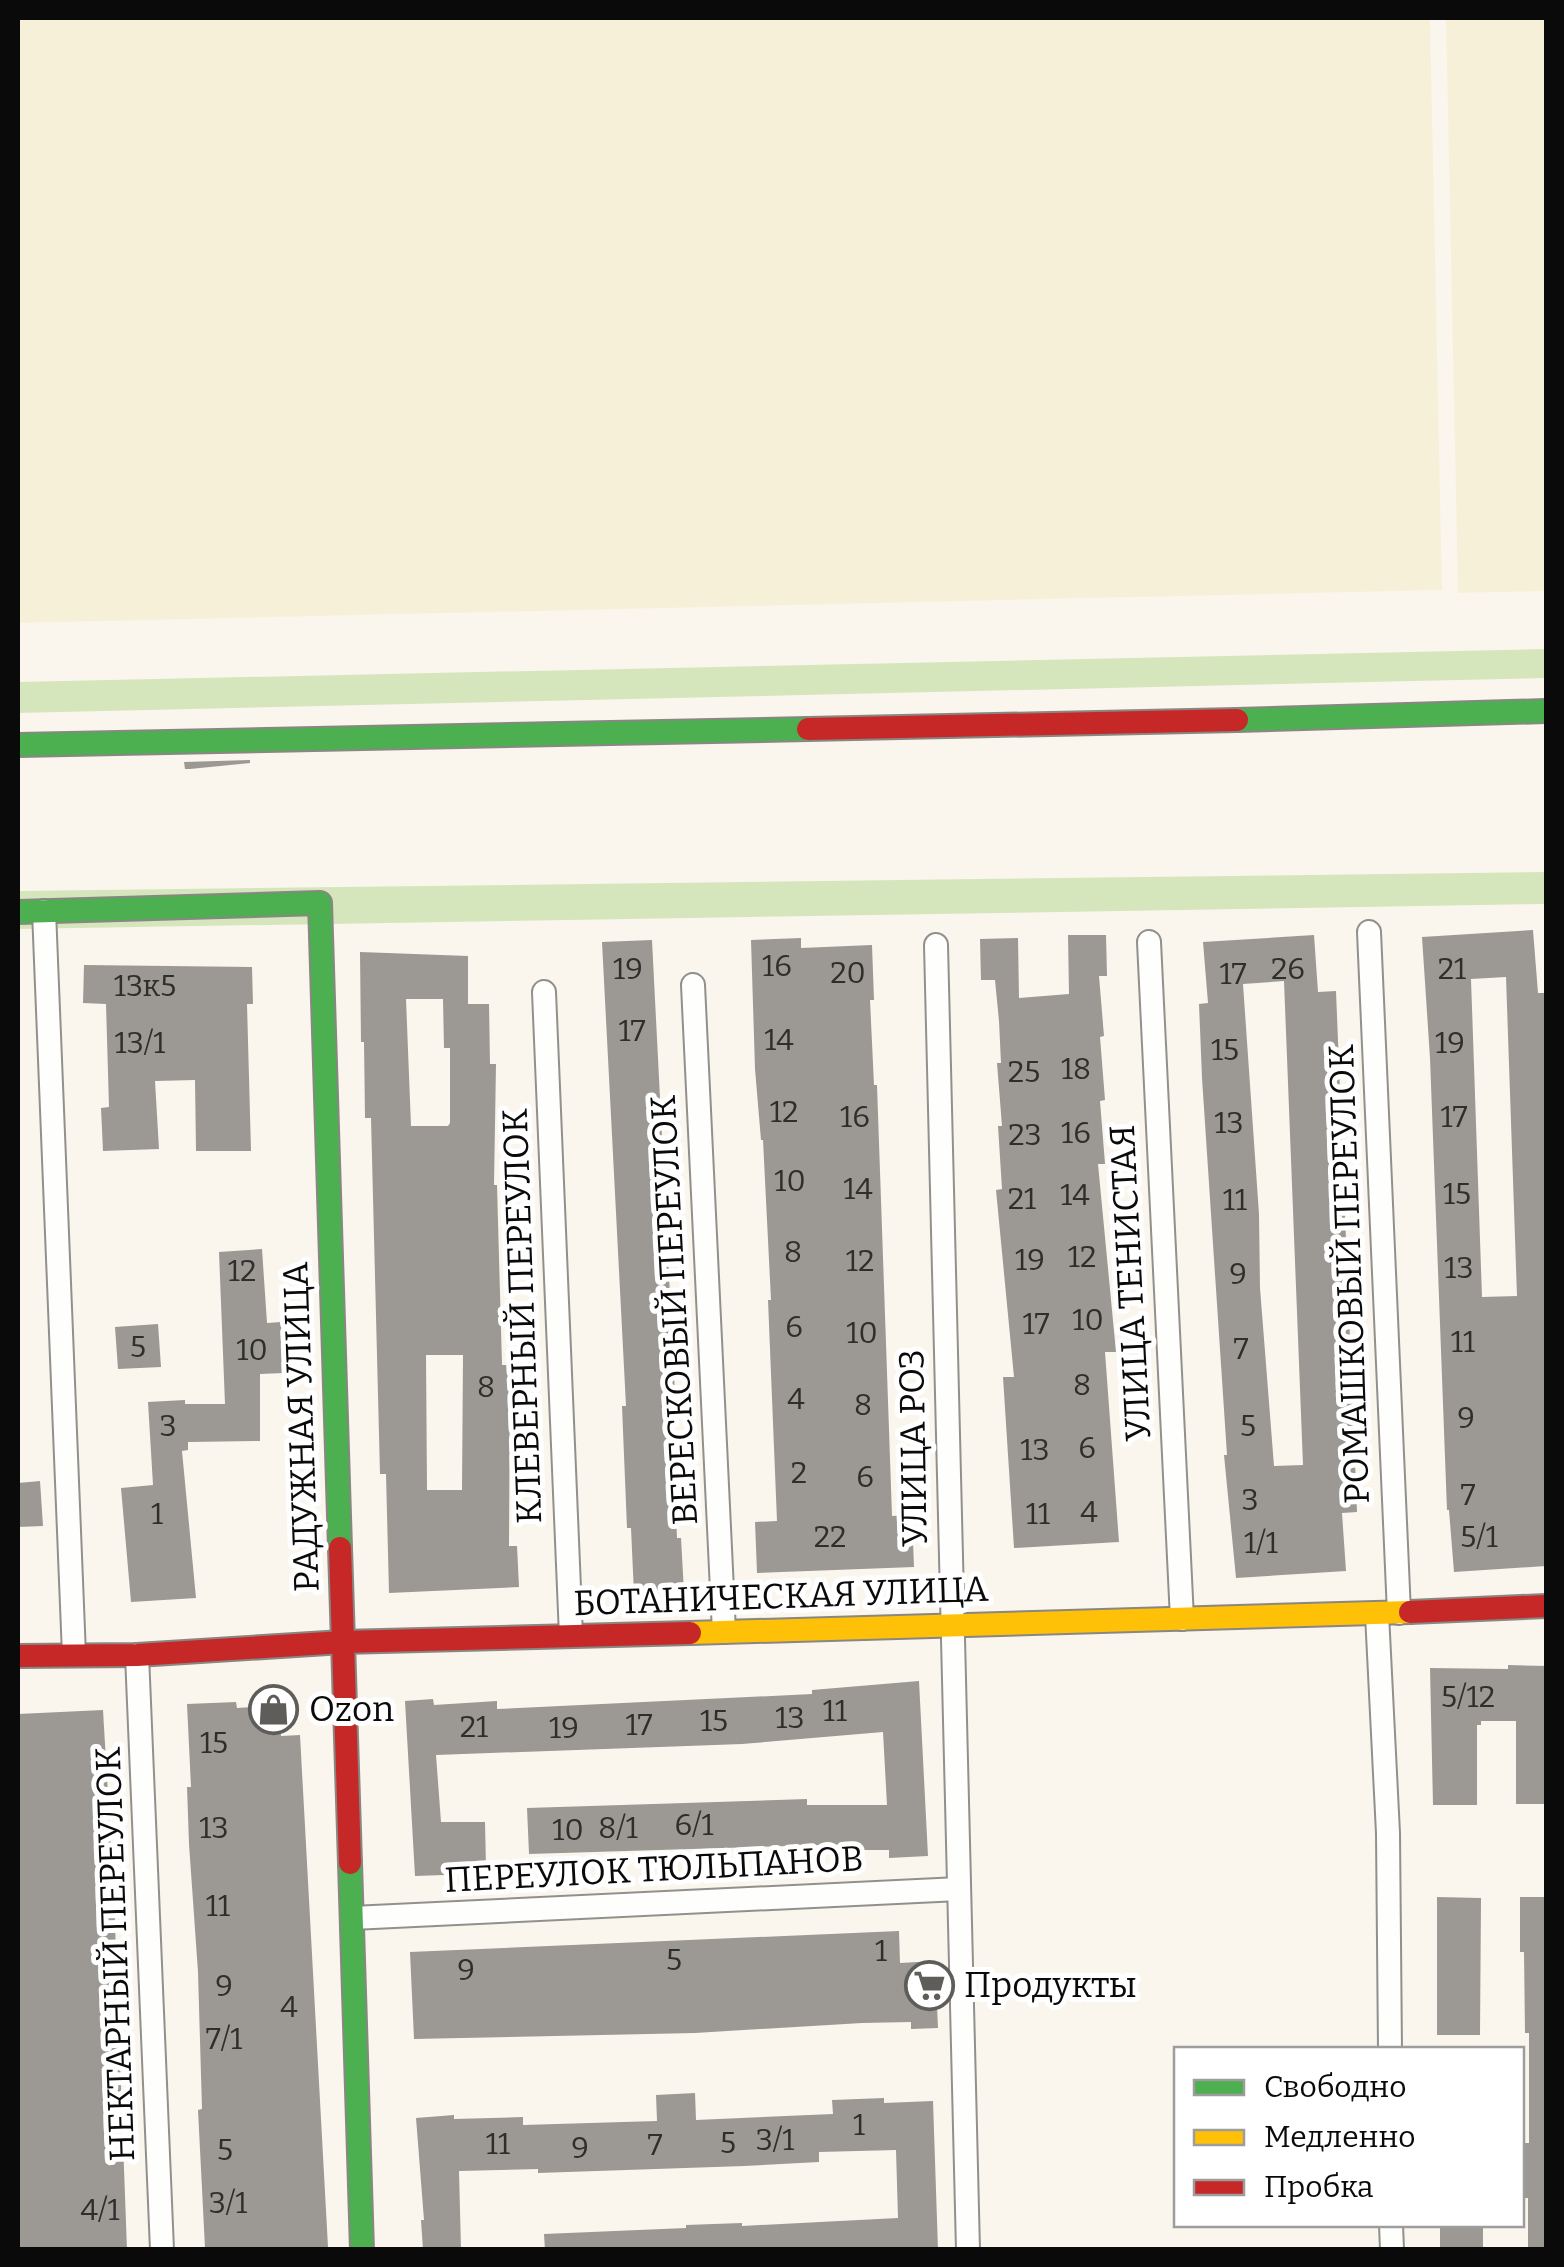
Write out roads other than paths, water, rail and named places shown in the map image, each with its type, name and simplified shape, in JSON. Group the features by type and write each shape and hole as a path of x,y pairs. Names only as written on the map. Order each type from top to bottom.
{"street":[{"path":"18,744 1546,711"},
{"name":"РАДУЖНАЯ УЛИЦА","path":"18,912 320,904 362,2250"},
{"path":"44,911 74,1656"},
{"name":"РОМАШКОВЫЙ ПЕРЕУЛОК","path":"1369,932 1388,1614 1390,2047"},
{"name":"УЛИЦА ТЕНИСТАЯ","path":"1149,942 1182,1620"},
{"name":"УЛИЦА РОЗ","path":"936,945 968,2250"},
{"name":"ВЕРЕСКОВЫЙ ПЕРЕУЛОК","path":"692,984 724,1632"},
{"name":"КЛЕВЕРНЫЙ ПЕРЕУЛОК","path":"544,992 571,1636"},
{"name":"БОТАНИЧЕСКАЯ УЛИЦА","path":"18,1656 137,1655 343,1642 1388,1614 1546,1606"},
{"name":"НЕКТАРНЫЙ ПЕРЕУЛОК","path":"137,1655 162,2250"},
{"name":"ПЕРЕУЛОК ТЮЛЬПАНОВ","path":"352,1918 959,1889"}],"place":[{"name":"Ozon","path":"274,1709"},
{"name":"Продукты","path":"929,1985"}]}
